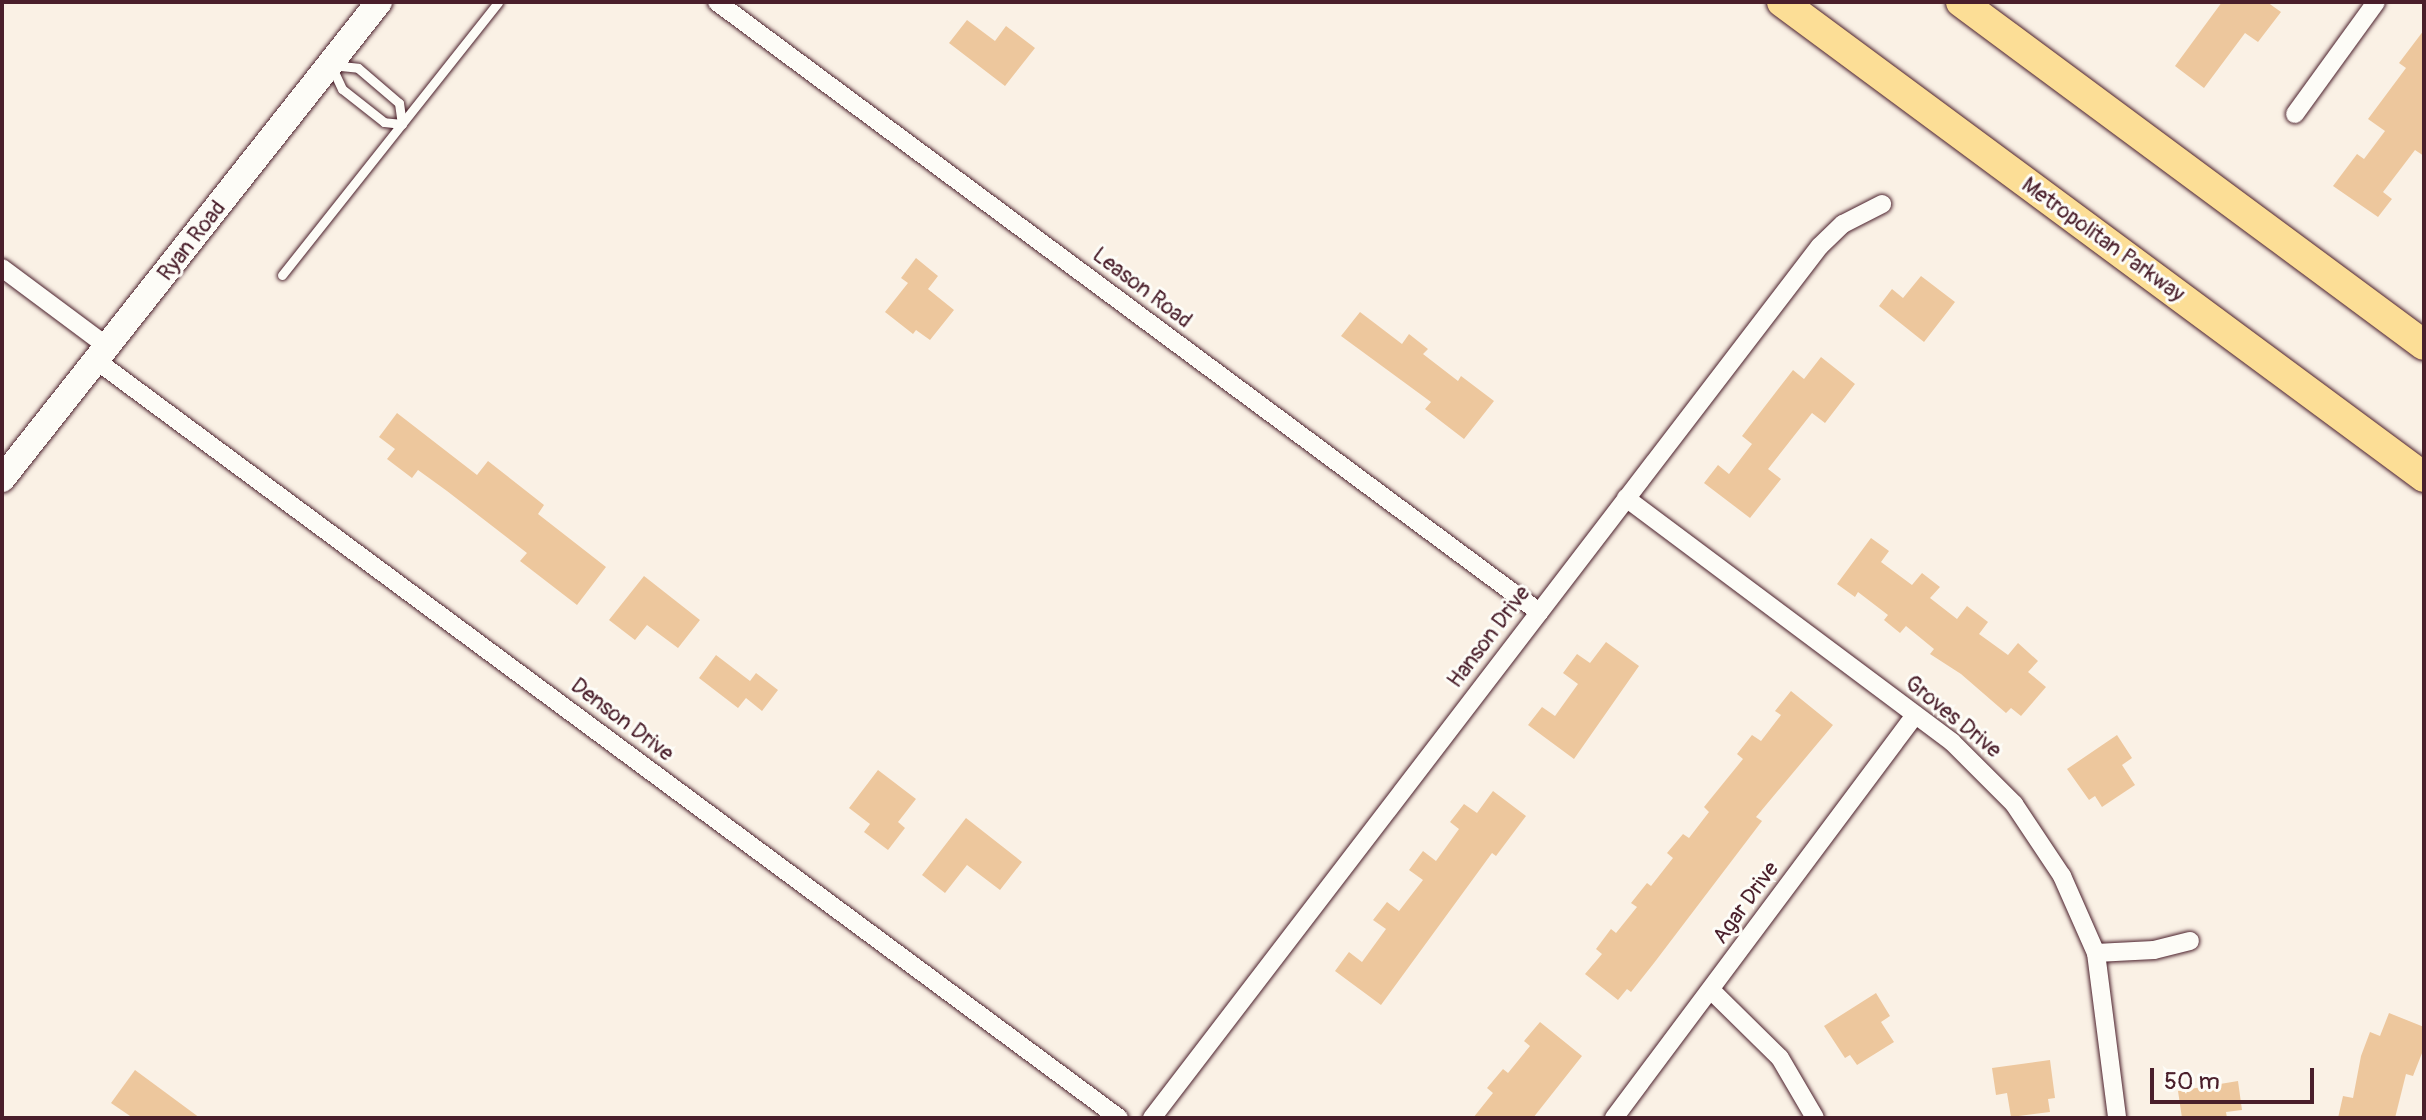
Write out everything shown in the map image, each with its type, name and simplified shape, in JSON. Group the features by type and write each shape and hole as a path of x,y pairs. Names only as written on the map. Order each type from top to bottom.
{"main road":[{"name":"Ryan Road","path":"2,479 379,2"},
{"name":"Metropolitan Parkway","path":"1782,2 2424,477"},
{"path":"1961,2 2424,345"}],"street":[{"name":"Leason Road","path":"717,2 1539,612"},
{"path":"2295,114 2376,2"},
{"name":"Hanson Drive","path":"1152,1118 1820,246 1843,224 1882,204"},
{"name":"Denson Drive","path":"2,268 102,354 1119,1118"},
{"name":"Groves Drive","path":"1626,498 1971,758 2014,804 2062,876 2096,953 2117,1118"},
{"name":"Agar Drive","path":"1614,1118 1712,991 1915,715"},
{"path":"2096,953 2154,950 2190,941"},
{"path":"1712,991 1780,1058 1815,1118"}],"lane":[{"path":"282,275 498,2"},
{"path":"331,65 358,68 399,103 402,124"},
{"path":"331,65 342,89 384,122 402,124"}],"building":[{"path":"2222,2 2267,2 2281,12 2258,42 2245,33 2204,88 2175,66"},
{"path":"967,20 995,41 1006,26 1035,48 1005,86 949,43"},
{"path":"2424,30 2424,156 2415,150 2383,192 2392,199 2378,217 2333,186 2357,154 2364,159 2385,131 2368,119 2406,68 2399,63"},
{"path":"916,258 938,276 928,289 954,310 930,340 916,330 913,334 885,312 908,283 901,278"},
{"path":"1921,276 1955,302 1924,342 1879,306 1892,289 1903,298"},
{"path":"1360,312 1402,344 1409,334 1428,349 1423,354 1458,381 1461,376 1494,401 1464,439 1425,409 1431,402 1341,336"},
{"path":"1821,357 1855,384 1825,423 1812,413 1768,469 1781,479 1750,518 1704,483 1718,465 1729,474 1752,444 1742,436 1793,370 1804,379"},
{"path":"397,413 477,475 488,461 544,505 538,514 606,567 577,605 520,561 527,553 447,491 418,470 412,478 387,459 395,449 379,437"},
{"path":"1871,538 1889,551 1881,562 1912,585 1922,573 1940,587 1930,598 1957,619 1967,606 1988,622 1979,634 2008,655 2018,643 2038,661 2028,672 2046,687 2021,716 2011,708 2006,713 1961,674 1930,654 1934,649 1906,626 1900,633 1884,620 1888,615 1858,592 1855,597 1837,584"},
{"path":"644,576 700,620 678,648 647,625 635,640 609,620"},
{"path":"1606,642 1639,666 1574,759 1528,725 1542,707 1555,716 1578,684 1563,673 1577,654 1590,663"},
{"path":"716,655 750,681 756,673 778,690 762,711 746,698 738,708 699,678"},
{"path":"1791,691 1833,725 1756,817 1762,821 1654,963 1631,992 1627,989 1618,1000 1585,974 1602,954 1596,949 1611,929 1616,933 1637,907 1631,903 1647,883 1651,886 1673,858 1667,853 1683,834 1689,838 1709,812 1704,807 1743,759 1737,754 1752,735 1761,741 1781,715 1775,711"},
{"path":"2117,735 2132,758 2122,765 2135,785 2102,807 2095,796 2089,800 2067,769"},
{"path":"878,770 916,799 898,822 905,828 888,850 864,832 870,824 849,808"},
{"path":"1493,791 1526,816 1496,856 1492,853 1381,1005 1335,971 1349,952 1362,962 1386,929 1373,920 1387,902 1399,911 1423,880 1409,870 1423,851 1436,861 1459,829 1450,822 1464,804 1477,813"},
{"path":"966,818 1022,862 1000,890 967,865 945,893 922,875"},
{"path":"1876,993 1890,1016 1881,1022 1894,1042 1857,1065 1850,1055 1845,1058 1824,1026"},
{"path":"2389,1013 2424,1027 2424,1048 2413,1076 2406,1074 2395,1118 2338,1118 2343,1096 2353,1098 2361,1056 2370,1032 2380,1036"},
{"path":"1540,1022 1582,1056 1533,1118 1473,1118 1493,1093 1487,1088 1503,1069 1508,1073 1530,1046 1524,1041"},
{"path":"2050,1060 2055,1098 2048,1099 2050,1112 2011,1117 2007,1093 1996,1095 1992,1068"},
{"path":"135,1070 200,1118 133,1118 111,1103"},
{"path":"2238,1081 2242,1110 2226,1112 2227,1118 2182,1118 2178,1091"}]}
